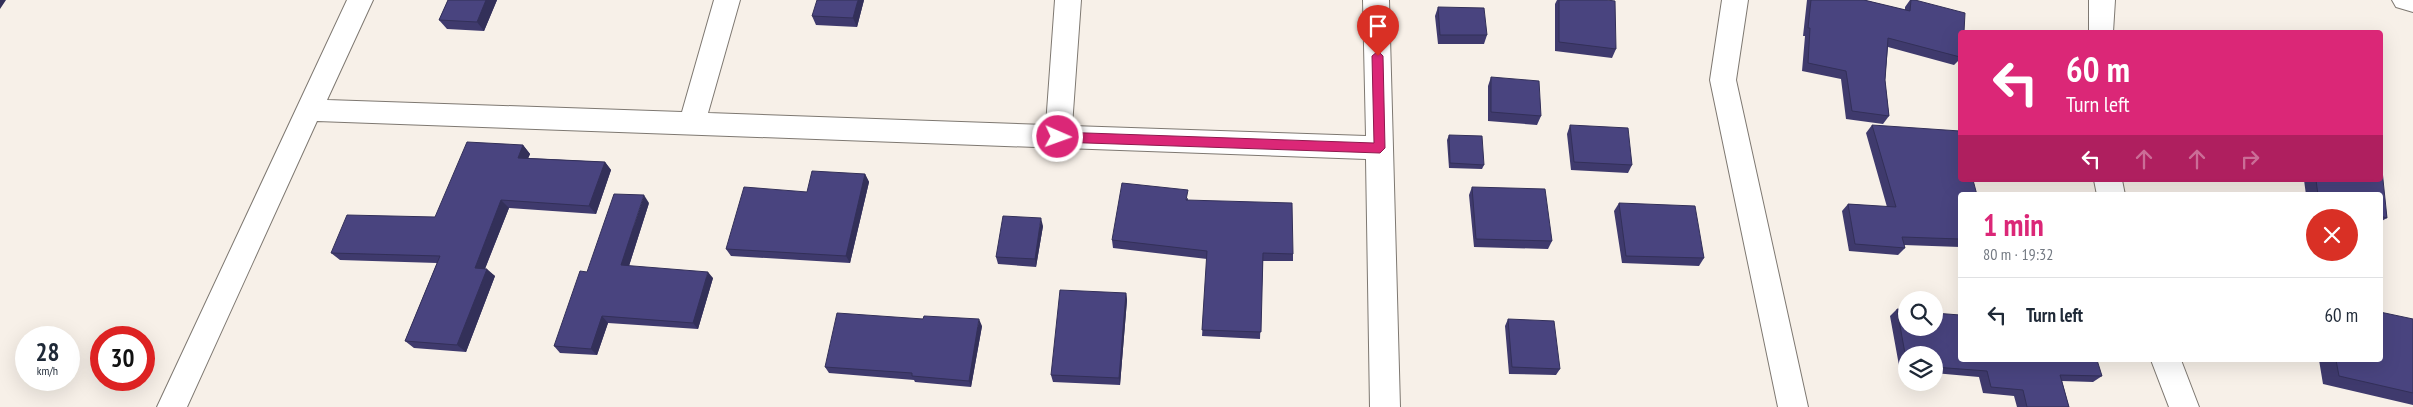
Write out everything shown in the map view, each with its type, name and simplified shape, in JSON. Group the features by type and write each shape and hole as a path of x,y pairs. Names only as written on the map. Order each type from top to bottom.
{"street":[{"path":"172,407 360,0"},
{"path":"692,124 727,0"},
{"path":"1058,137 1068,0"},
{"path":"1376,0 1386,407"},
{"path":"1735,0 1723,80 1793,407"},
{"path":"2101,30 2102,0"},
{"path":"2404,0 2413,2"},
{"path":"309,110 1380,148"},
{"path":"2167,362 2184,407"}],"building":[{"path":"448,0 486,0 477,22 439,20"},
{"path":"817,0 858,0 853,18 812,16"},
{"path":"1559,0 1615,1 1616,49 1559,42"},
{"path":"1811,0 1864,0 1910,11 1911,0 1915,0 1965,13 1964,30 1958,30 1958,56 1888,38 1885,80 1889,116 1852,111 1846,71 1808,63 1810,28 1808,28"},
{"path":"1438,7 1484,8 1487,35 1440,35"},
{"path":"1491,77 1539,81 1541,116 1491,112"},
{"path":"1570,125 1628,128 1632,165 1574,162"},
{"path":"1872,125 1958,131 1958,182 1974,182 1976,192 1958,192 1958,239 1902,237 1905,248 1855,244 1848,204 1896,207"},
{"path":"1449,135 1482,136 1484,165 1450,163"},
{"path":"467,142 523,145 518,158 605,162 589,206 501,200 475,268 487,269 457,345 405,341 440,256 331,253 347,215 435,217"},
{"path":"812,171 865,174 846,256 726,249 744,187 807,192"},
{"path":"2383,180 2387,218 2383,217 2383,192 2318,192 2316,182 2383,182"},
{"path":"1122,183 1188,190 1186,200 1292,203 1293,254 1263,253 1261,332 1202,330 1207,251 1112,240"},
{"path":"1472,187 1545,189 1552,241 1476,239"},
{"path":"614,194 644,195 621,265 708,272 693,323 602,316 591,349 554,346 580,271 587,272"},
{"path":"1619,203 1695,206 1704,258 1626,256"},
{"path":"1003,216 1041,218 1035,259 996,257"},
{"path":"1060,290 1126,293 1119,378 1051,375"},
{"path":"837,313 923,319 924,316 979,319 969,381 912,376 912,373 825,367"},
{"path":"2383,313 2413,319 2413,393 2339,376 2336,362 2383,362"},
{"path":"1943,314 1958,315 1958,362 2098,362 2102,376 2060,375 2069,407 2027,407 2023,390 1991,387 1987,371 1943,368 1943,346 1904,346 1902,336 1943,336"},
{"path":"1508,319 1554,321 1560,369 1512,367"}],"route":[{"path":"1058,137 1380,148 1378,56"}]}
